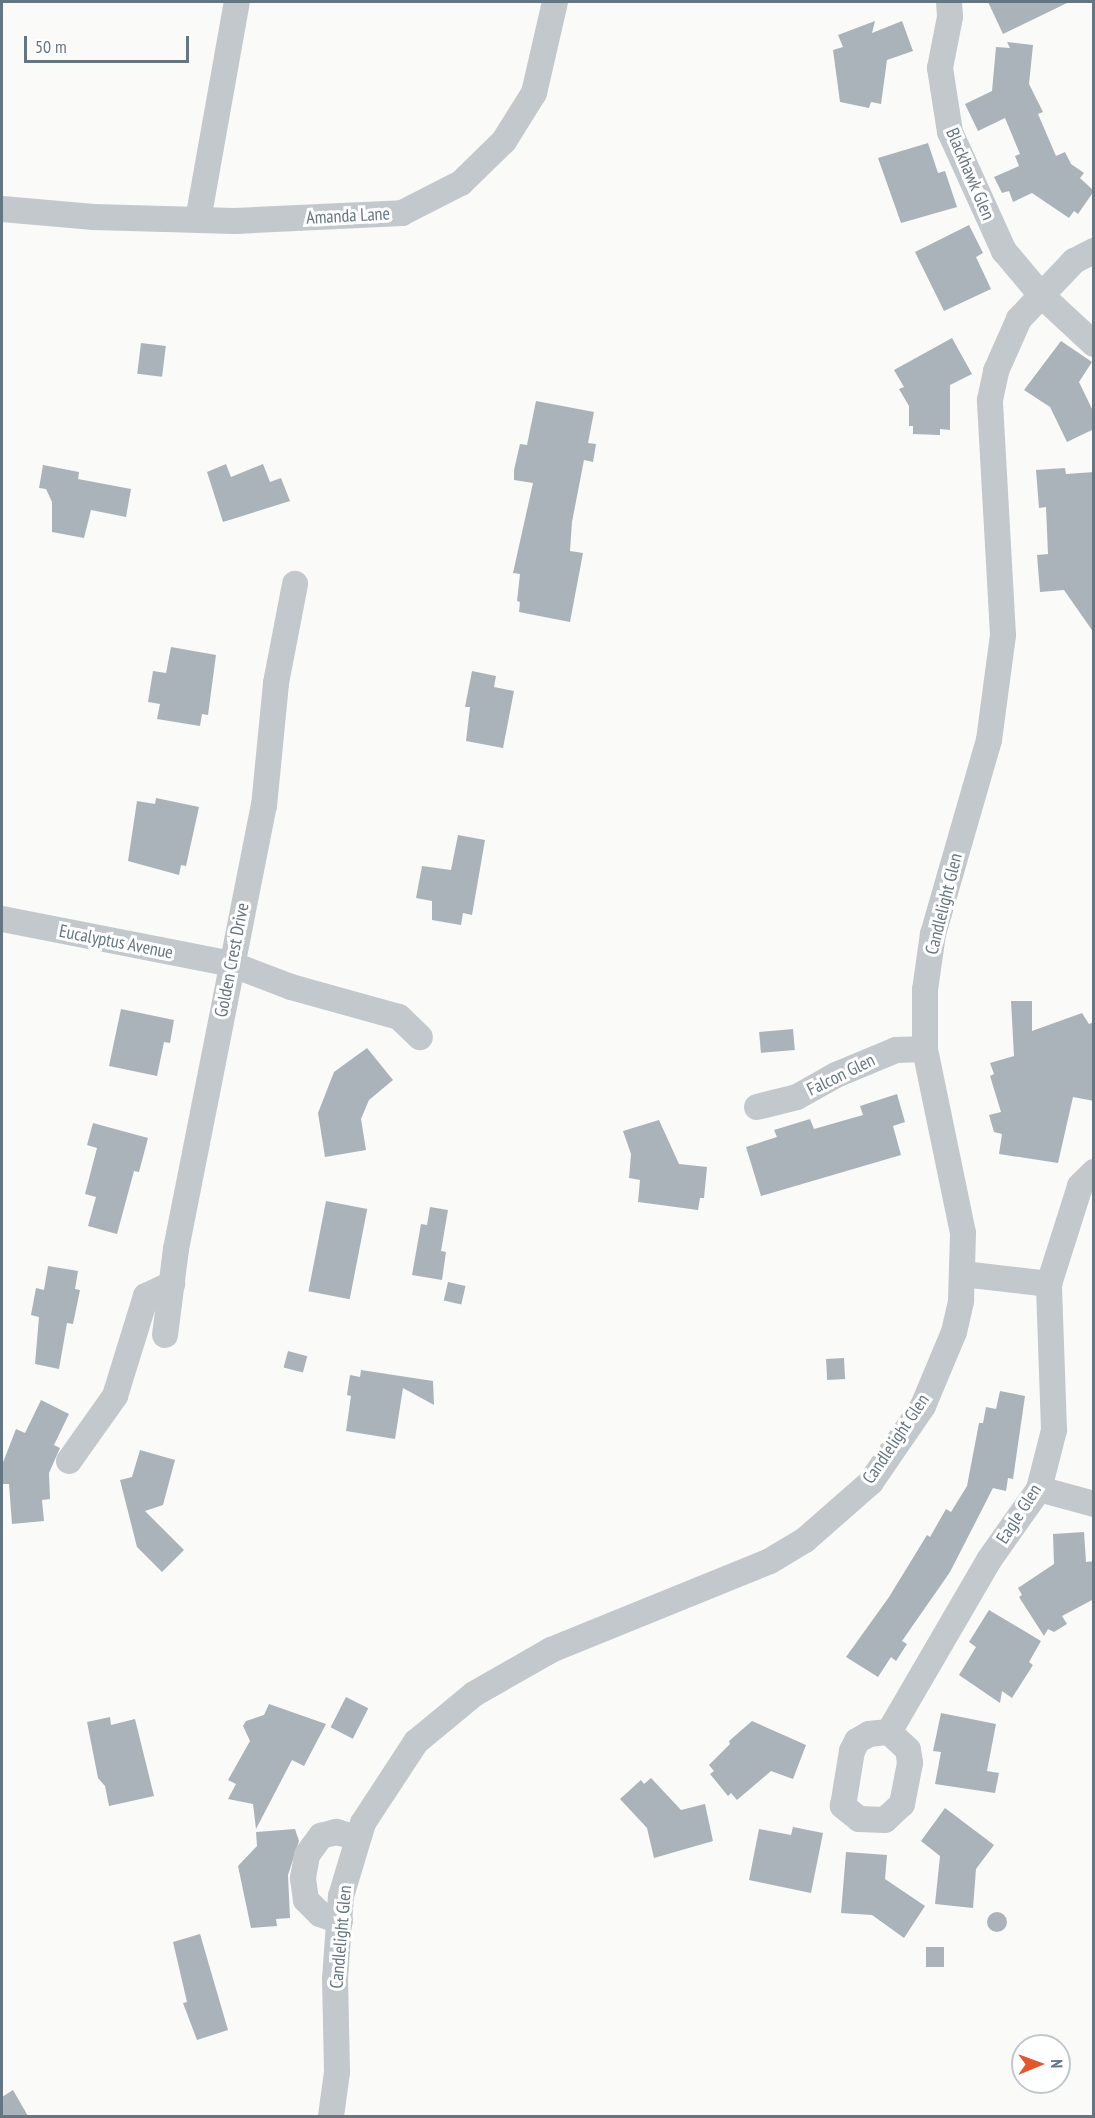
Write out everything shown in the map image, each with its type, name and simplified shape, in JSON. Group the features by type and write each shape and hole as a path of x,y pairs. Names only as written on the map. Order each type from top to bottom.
{"street":[{"path":"198,220 237,2"},
{"name":"Amanda Lane","path":"2,209 198,220 402,213 461,183 504,141 534,93 555,2"},
{"name":"Blackhawk Glen","path":"948,2 950,17 940,68 950,132 1004,251 1041,295 1094,344"},
{"name":"Candlelight Glen","path":"331,2116 337,2072 335,1979 341,1896 363,1823 395,1768 416,1742 474,1694 550,1650 770,1561 805,1540 871,1482 923,1406 954,1332 963,1274 963,1233 925,1049 925,990 933,934 988,740 1003,635 990,400 996,371 1019,319 1074,261 1094,251"},
{"name":"Golden Crest Drive","path":"165,1335 172,1284 231,964 264,806 276,683 295,584"},
{"name":"Eucalyptus Avenue","path":"2,919 231,964 291,987 399,1017 420,1037"},
{"name":"Falcon Glen","path":"757,1107 797,1096 836,1074 896,1050 925,1049"},
{"name":"Eagle Glen","path":"890,1732 988,1560 1040,1489 1054,1430 1049,1284 1080,1186 1094,1172"},
{"path":"963,1274 1049,1284"},
{"path":"69,1461 115,1396 146,1296 172,1284"},
{"path":"1040,1489 1094,1504"},
{"path":"340,1922 320,1914 306,1900 303,1878 307,1855 321,1836 336,1832 358,1838"}],"building":[{"path":"988,2 1069,2 1003,34"},
{"path":"875,21 872,33 902,21 913,51 887,60 881,104 871,102 869,108 840,102 833,50 843,47 838,35"},
{"path":"1007,42 1033,45 1029,84 1043,112 1038,114 1056,156 1065,152 1071,164 1084,173 1080,178 1094,191 1078,214 1074,211 1069,218 1032,193 1013,202 1009,191 1002,193 994,177 1019,166 1015,156 1020,154 1005,118 978,131 965,104 992,91 996,47 1010,48"},
{"path":"928,143 938,173 945,171 957,207 901,223 878,158"},
{"path":"969,225 983,253 976,257 991,289 944,311 915,252"},
{"path":"952,338 972,374 950,385 950,430 940,429 940,435 913,434 913,426 909,426 909,406 899,389 904,387 894,370"},
{"path":"1061,341 1092,362 1079,382 1094,413 1094,429 1067,442 1050,407 1024,390"},
{"path":"141,343 166,346 162,377 137,374"},
{"path":"536,401 594,412 588,443 596,444 593,462 584,460 572,522 570,551 583,553 570,622 519,612 520,602 517,601 520,574 513,573 533,483 514,480 514,470 520,444 527,445"},
{"path":"226,464 231,477 263,464 270,482 281,478 290,501 223,522 207,472"},
{"path":"43,465 79,472 78,479 131,489 126,517 91,510 84,538 52,532 52,502 46,489 39,488"},
{"path":"1065,468 1066,474 1094,472 1094,633 1064,590 1040,592 1037,555 1048,554 1046,507 1039,508 1036,470"},
{"path":"171,647 216,655 208,715 202,714 200,726 157,719 160,704 148,702 153,671 166,673"},
{"path":"472,671 496,676 494,687 514,691 503,748 466,741 470,707 465,707"},
{"path":"156,798 199,807 186,866 181,865 179,875 128,861 137,801 155,804"},
{"path":"458,835 485,840 472,915 463,913 461,925 432,920 432,901 416,898 422,866 451,870"},
{"path":"1011,1001 1032,1001 1032,1031 1082,1013 1089,1024 1094,1022 1094,1101 1073,1097 1058,1163 999,1154 1002,1134 994,1132 989,1115 1001,1112 990,1076 994,1074 990,1063 1014,1056"},
{"path":"121,1009 174,1020 170,1043 164,1042 157,1076 109,1066"},
{"path":"793,1029 795,1050 761,1053 759,1032"},
{"path":"367,1048 393,1080 369,1100 361,1119 366,1150 325,1157 318,1113 334,1072"},
{"path":"897,1094 905,1122 893,1126 901,1155 761,1196 746,1147 777,1137 774,1130 810,1119 814,1129 863,1115 860,1106"},
{"path":"659,1120 679,1164 707,1167 704,1198 700,1198 698,1210 638,1202 640,1180 629,1178 631,1154 623,1131"},
{"path":"93,1123 148,1138 139,1172 134,1171 117,1234 88,1226 96,1197 85,1194 97,1148 87,1145"},
{"path":"326,1201 367,1209 350,1299 308,1291"},
{"path":"430,1207 448,1210 441,1251 446,1252 442,1280 412,1275 421,1224 427,1225"},
{"path":"48,1266 78,1271 75,1289 80,1290 73,1324 67,1323 59,1369 35,1364 39,1317 31,1315 36,1288 44,1290"},
{"path":"448,1282 466,1286 461,1305 444,1301"},
{"path":"288,1351 307,1356 303,1373 284,1367"},
{"path":"844,1358 845,1379 827,1380 826,1359"},
{"path":"361,1370 433,1381 434,1405 403,1388 395,1439 346,1431 351,1396 347,1395 350,1375 360,1377"},
{"path":"1000,1391 1025,1396 1013,1479 1008,1478 1006,1491 993,1488 950,1572 902,1641 907,1644 896,1661 891,1657 878,1677 846,1657 889,1597 927,1535 930,1537 946,1509 951,1512 967,1486 979,1423 983,1423 986,1407 996,1409"},
{"path":"41,1400 69,1414 54,1445 60,1448 49,1473 50,1499 42,1500 44,1521 12,1524 9,1484 2,1484 2,1465 16,1429 25,1433"},
{"path":"140,1450 175,1460 163,1505 145,1511 184,1550 162,1572 137,1547 120,1480 132,1477"},
{"path":"1084,1532 1086,1562 1094,1561 1094,1599 1062,1616 1067,1624 1054,1632 1048,1629 1044,1636 1019,1597 1022,1595 1018,1588 1054,1564 1053,1534"},
{"path":"989,1610 1041,1641 1029,1662 1033,1665 1012,1698 1002,1691 1000,1703 959,1675 976,1647 969,1642"},
{"path":"346,1697 368,1708 353,1739 331,1727"},
{"path":"269,1704 326,1724 304,1766 292,1760 256,1829 253,1804 228,1799 236,1784 228,1780 250,1741 243,1726 246,1721 264,1715"},
{"path":"941,1713 996,1724 987,1771 999,1773 995,1793 935,1784 941,1752 933,1751"},
{"path":"110,1717 111,1725 135,1719 154,1796 109,1806 105,1786 98,1778 87,1722"},
{"path":"752,1721 806,1745 793,1779 771,1771 737,1800 731,1793 728,1796 710,1774 714,1771 709,1765 730,1744 729,1741"},
{"path":"651,1778 681,1810 705,1804 713,1841 654,1858 647,1828 620,1799 641,1780 644,1784"},
{"path":"945,1808 994,1845 976,1869 973,1908 935,1904 940,1856 921,1841"},
{"path":"793,1827 823,1833 811,1893 749,1880 759,1829 791,1835"},
{"path":"295,1829 299,1841 288,1875 290,1918 276,1919 277,1926 251,1928 238,1866 257,1846 256,1832"},
{"path":"846,1852 887,1855 885,1879 925,1906 904,1938 872,1915 841,1913"},
{"path":"997,1912 1004,1915 1007,1922 1004,1929 997,1932 990,1929 987,1922 990,1915"},
{"path":"200,1934 228,2030 197,2040 183,2003 187,2002 173,1942"},
{"path":"926,1947 944,1947 944,1967 926,1967"},
{"path":"13,2090 28,2116 2,2116 2,2097"}]}
